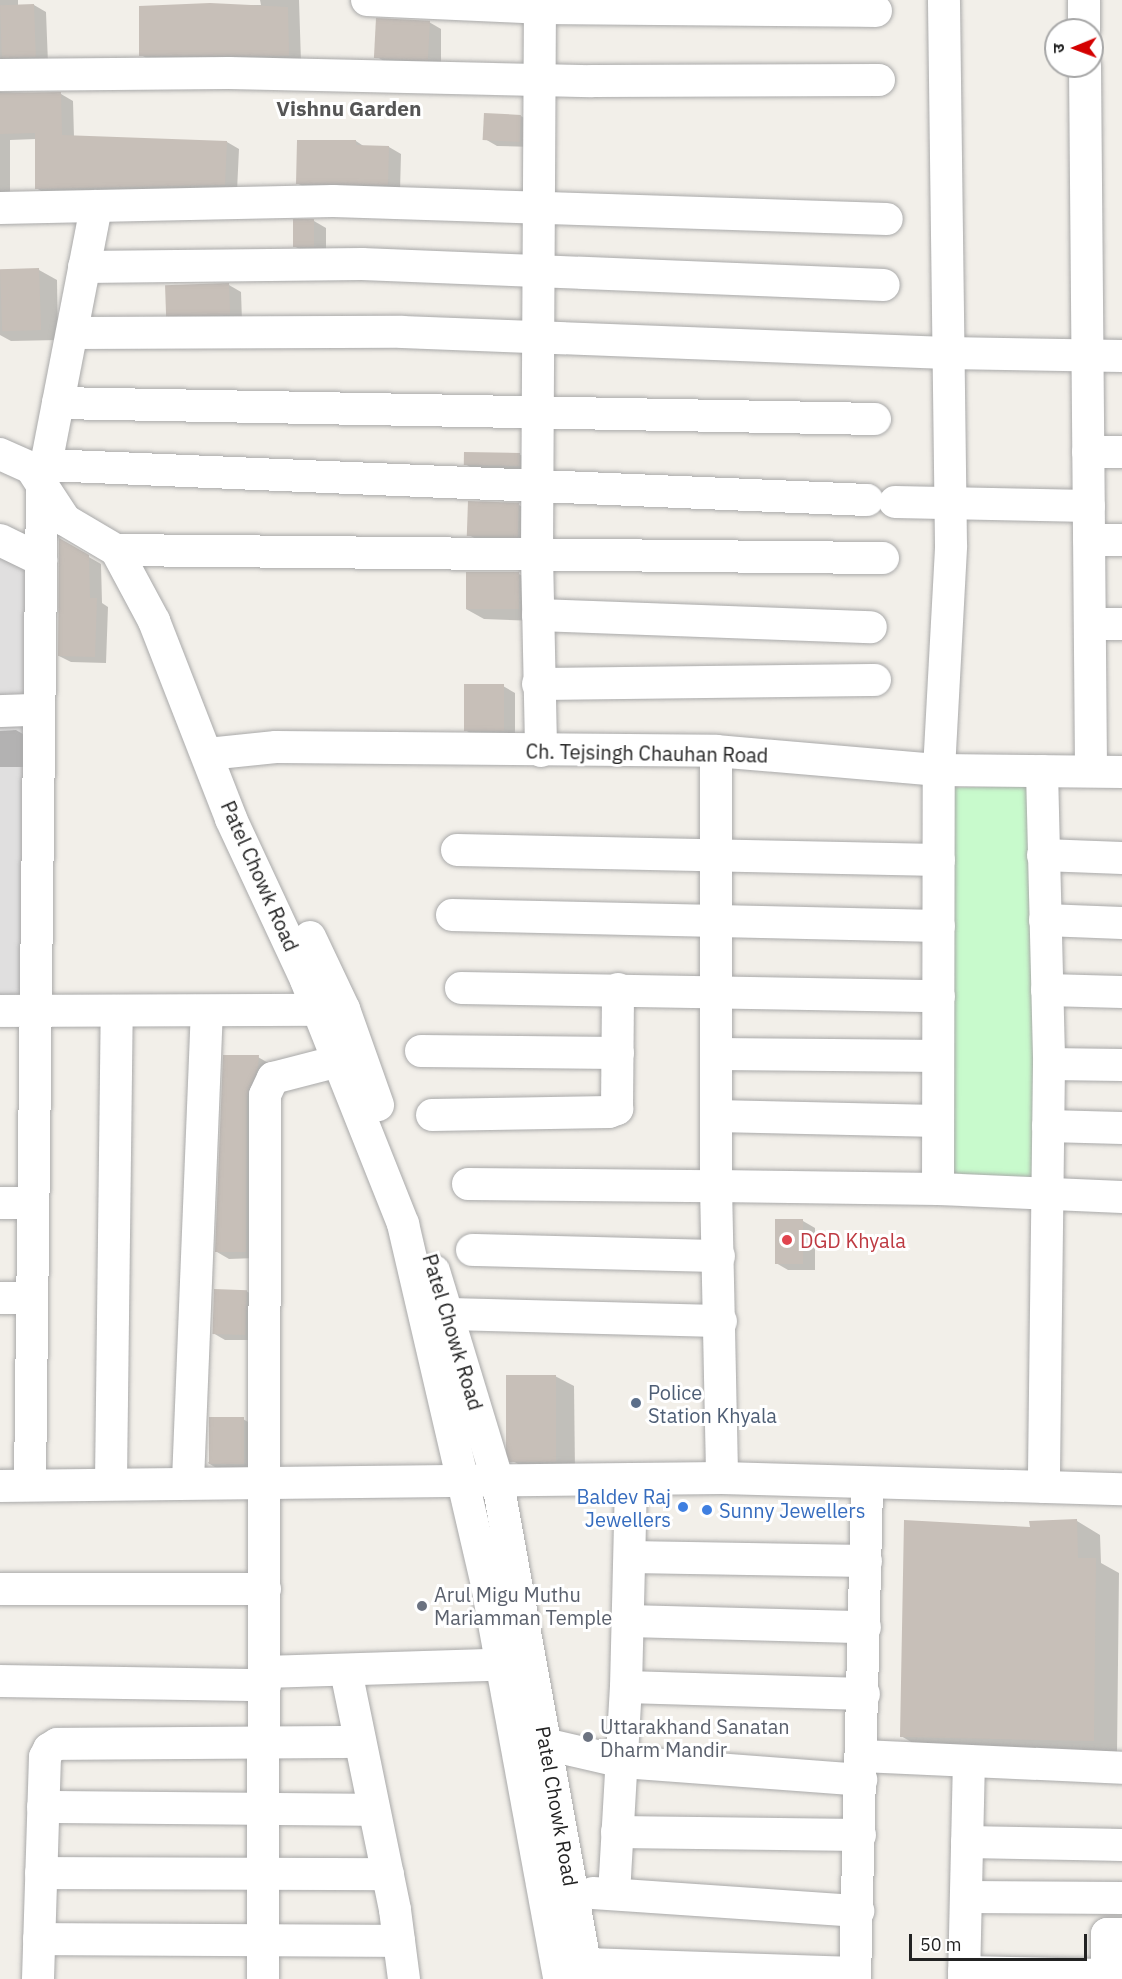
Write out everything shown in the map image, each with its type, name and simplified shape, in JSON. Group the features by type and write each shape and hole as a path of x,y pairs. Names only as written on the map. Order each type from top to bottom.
{"street":[{"path":"367,0 876,10"},
{"path":"938,1189 939,770 951,545 944,0"},
{"path":"1084,0 1084,18"},
{"path":"540,4 537,555 541,751"},
{"path":"0,75 229,73 540,79 879,80"},
{"path":"1084,78 1091,771"},
{"path":"0,208 333,201 887,219"},
{"path":"96,206 44,475 38,710 31,1203 15,1298 15,1485 188,1481 722,1478 867,1485 1122,1489"},
{"path":"84,267 362,264 884,285"},
{"path":"72,333 402,333 947,353 1122,356"},
{"path":"58,403 874,419"},
{"path":"1088,452 1122,452"},
{"path":"0,454 44,475 537,486 881,501 1089,506"},
{"path":"44,475 65,520 116,550 883,558"},
{"path":"0,540 41,560"},
{"path":"1089,540 1122,540"},
{"path":"116,550 154,621 220,783"},
{"path":"538,615 871,627"},
{"path":"1090,624 1122,624"},
{"path":"538,684 875,680"},
{"path":"0,711 38,710"},
{"name":"Ch. Tejsingh Chauhan Road","path":"208,754 276,747 716,751 939,770 1122,772"},
{"path":"716,751 718,854 716,1186 721,1321 722,1478"},
{"path":"1042,771 1048,1065 1044,1488"},
{"name":"Patel Chowk Road","path":"220,783 231,819 318,1010 403,1224 463,1479 516,1664 545,1744 572,1892 578,1974"},
{"name":"Patel Chowk Road","path":"220,783 251,811 344,1009 447,1314 497,1478 516,1664 578,1974"},
{"path":"457,850 939,860"},
{"path":"1043,855 1122,858"},
{"path":"452,915 718,918 939,926"},
{"path":"1045,920 1122,923"},
{"path":"461,988 718,990 939,996"},
{"path":"432,1115 609,1112 617,1109 619,1101 618,989"},
{"path":"1047,990 1122,992"},
{"path":"0,1011 318,1010"},
{"path":"111,1482 117,1011"},
{"path":"188,1481 207,1011"},
{"path":"421,1051 618,1053"},
{"path":"717,1054 938,1056"},
{"path":"263,1979 267,1481 265,1095 273,1078 339,1061"},
{"path":"1048,1065 1122,1065"},
{"path":"716,1116 938,1121"},
{"path":"1048,1126 1122,1128"},
{"path":"468,1184 938,1189 1122,1197"},
{"path":"0,1203 31,1203"},
{"path":"472,1250 719,1256"},
{"path":"447,1314 721,1321"},
{"path":"614,1894 626,1687 631,1480"},
{"path":"578,1974 855,1976 864,1694 867,1485"},
{"path":"630,1557 866,1561"},
{"path":"0,1589 266,1589"},
{"path":"628,1621 865,1627"},
{"path":"0,1681 265,1678 346,1671 516,1664"},
{"path":"346,1671 387,1874 404,1979"},
{"path":"626,1687 864,1694"},
{"path":"38,1979 45,1757 57,1744 360,1742"},
{"path":"545,1744 622,1762 862,1768 969,1761 1122,1768"},
{"path":"966,1897 1115,1898 1115,1934 1107,1977 964,1975 969,1761"},
{"path":"44,1808 374,1810"},
{"path":"617,1832 860,1835"},
{"path":"967,1842 1122,1845"},
{"path":"41,1873 387,1874"},
{"path":"572,1892 858,1911"},
{"path":"39,1939 263,1938 399,1941"}],"shaded area":[{"path":"0,542 41,560 33,1011 0,1011"}],"green space":[{"path":"1042,786 1049,1185 947,1187 940,788"}],"building":[{"path":"210,3 288,7 289,56 139,56 139,6"},
{"path":"34,4 36,57 2,58 0,5"},
{"path":"376,18 430,21 428,61 374,58"},
{"path":"61,92 62,135 227,141 225,185 35,189 35,133 0,134 0,93"},
{"path":"484,113 521,115 520,142 483,140"},
{"path":"297,140 356,140 356,145 389,146 388,185 296,184"},
{"path":"293,219 314,219 314,247 293,247"},
{"path":"39,268 41,330 2,331 0,269"},
{"path":"229,283 230,315 166,317 165,285"},
{"path":"464,452 520,453 520,466 464,465"},
{"path":"468,501 519,503 518,538 467,536"},
{"path":"59,538 89,555 90,598 97,598 95,657 58,656"},
{"path":"466,572 519,572 519,609 466,609"},
{"path":"464,684 504,684 504,731 464,731"},
{"path":"223,1055 259,1055 258,1068 247,1095 246,1252 215,1252"},
{"path":"775,1219 803,1219 803,1264 775,1264"},
{"path":"214,1289 247,1290 245,1335 212,1334"},
{"path":"506,1375 556,1375 556,1462 506,1462"},
{"path":"209,1417 244,1417 244,1464 209,1464"},
{"path":"1077,1519 1078,1558 1096,1558 1094,1741 900,1737 904,1520 1030,1527 1029,1521"}],"place":[{"name":"DGD Khyala","path":"787,1240"},
{"name":"Police Station Khyala","path":"636,1403"},
{"name":"Baldev Raj Jewellers","path":"683,1507"},
{"name":"Sunny Jewellers","path":"707,1510"},
{"name":"Arul Migu Muthu Mariamman Temple","path":"422,1606"},
{"name":"Uttarakhand Sanatan Dharm Mandir","path":"588,1737"}],"district":[{"name":"Vishnu Garden","path":"349,108"}]}
